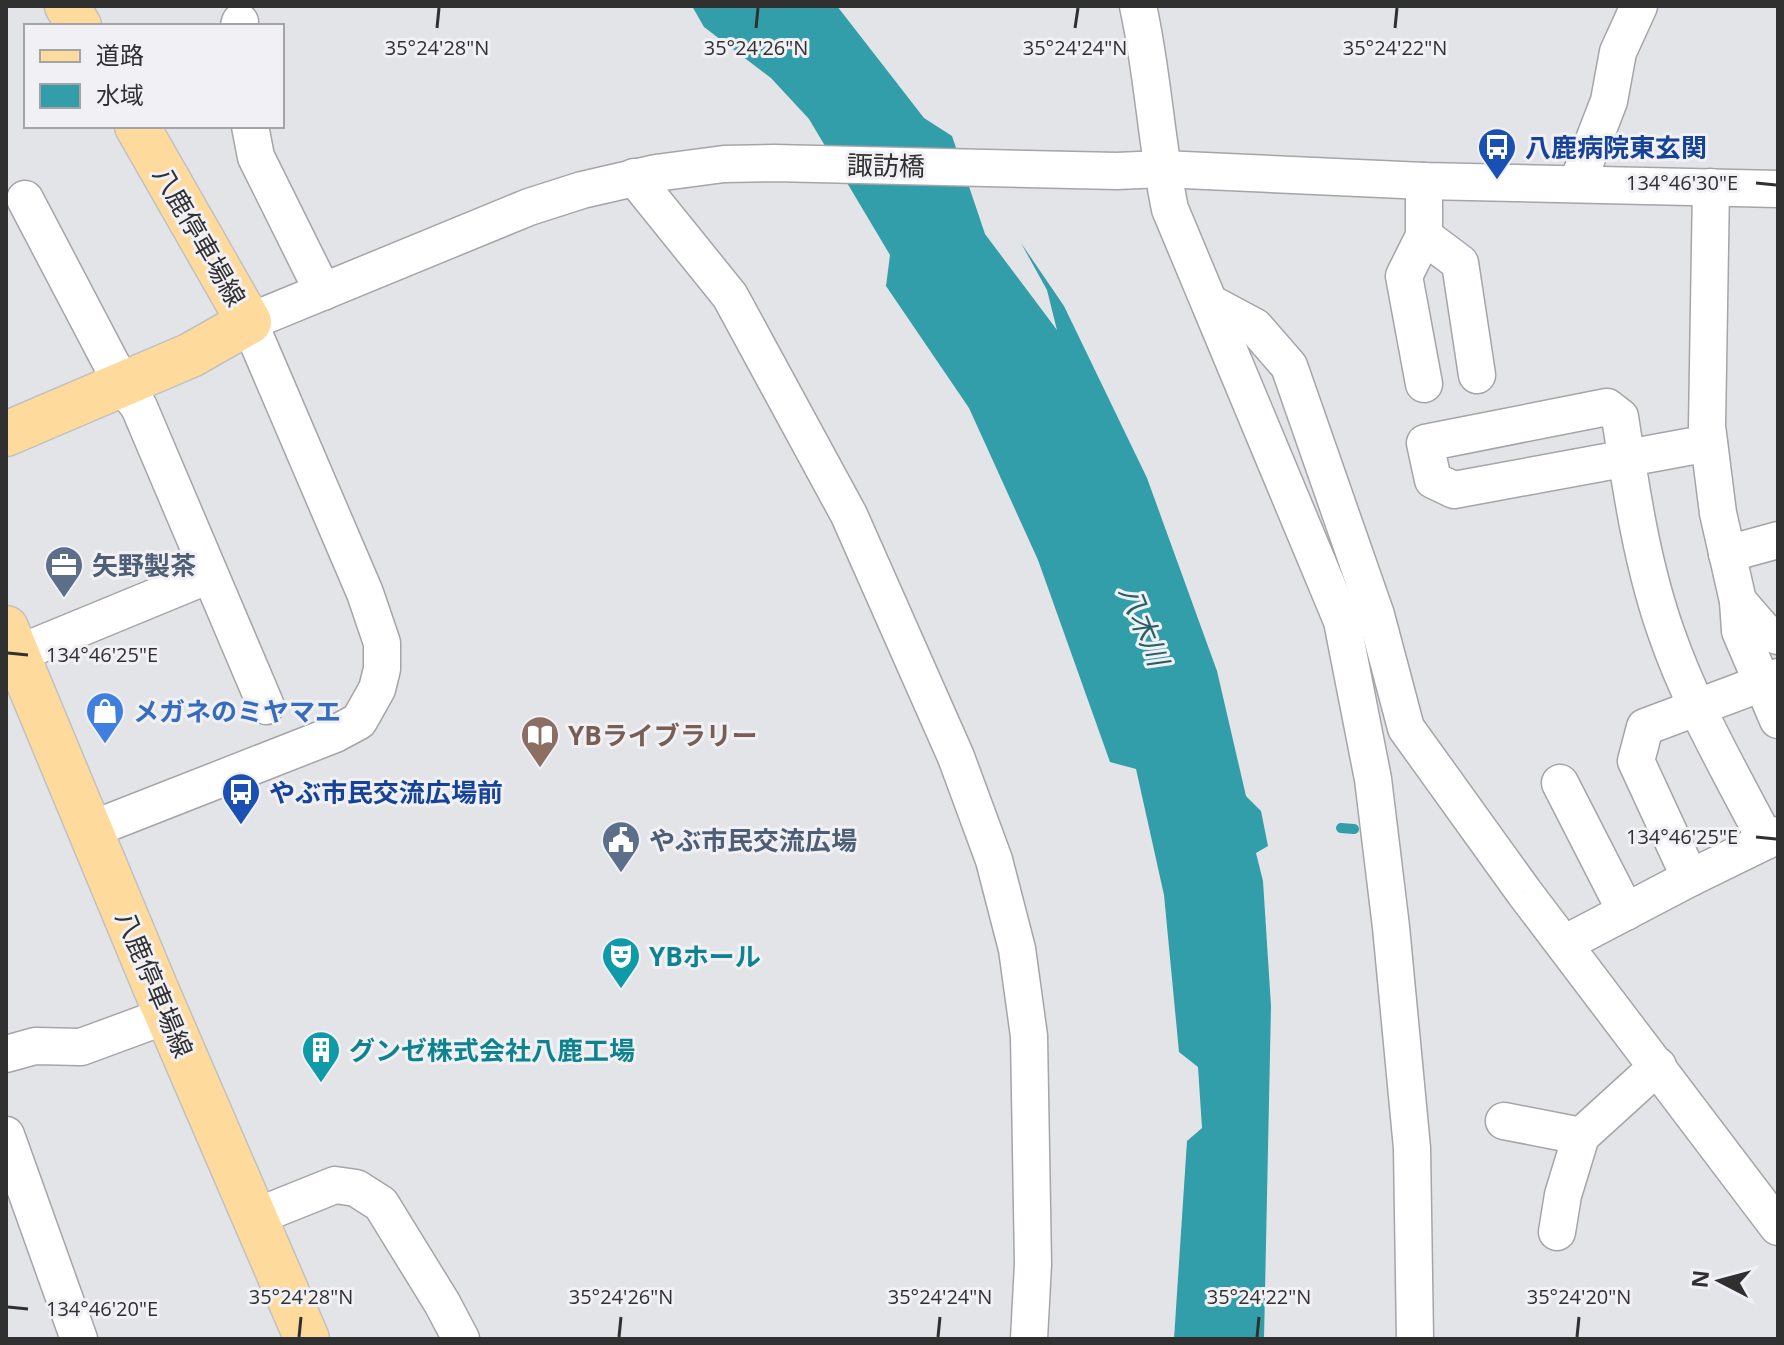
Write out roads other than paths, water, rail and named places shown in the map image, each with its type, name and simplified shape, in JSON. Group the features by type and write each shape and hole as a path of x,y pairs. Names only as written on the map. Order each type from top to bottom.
{"main road":[{"path":"67,6 78,24"},
{"name":"八鹿停車場線","path":"6,434 191,355 249,322 138,128"},
{"name":"八鹿停車場線","path":"11,641 307,1339"}],"street":[{"path":"1138,6 1170,209 1342,621 1368,750 1391,927 1412,1148 1415,1339"},
{"path":"1577,184 1609,101 1618,52 1639,6"},
{"path":"250,128 256,157 323,292"},
{"name":"諏訪橋","path":"249,322 529,207 645,175 724,164 1117,171 1162,169 1424,181 1778,189"},
{"path":"645,175 730,296 849,515 956,757 994,860 1017,949 1029,1036 1033,1264 1029,1339"},
{"path":"1424,181 1424,236 1404,276 1424,384"},
{"path":"1711,187 1709,443 1718,513 1738,601 1740,631 1770,681 1778,720"},
{"path":"25,199 122,384 139,407 266,706"},
{"path":"1424,236 1460,263 1477,375"},
{"path":"1210,303 1255,327 1289,366 1376,615 1406,728 1564,944 1778,1227"},
{"path":"90,830 335,734 359,721 377,689 382,669 382,643 365,593 249,322"},
{"path":"1564,944 1772,838 1697,708 1665,631 1650,576 1627,460 1620,417 1607,407 1425,443 1433,480 1454,490 1627,460 1709,443"},
{"path":"1727,554 1778,540"},
{"path":"11,641 209,575"},
{"path":"1738,601 1765,632 1778,636"},
{"path":"1690,878 1636,761 1645,727 1770,681"},
{"path":"1560,783 1626,912"},
{"path":"6,1054 35,1046 81,1047 168,1015"},
{"path":"1557,1232 1563,1195 1581,1136 1658,1066"},
{"path":"1504,1121 1581,1136"},
{"path":"6,1135 79,1339"},
{"path":"255,1217 335,1185 356,1188 381,1204 461,1339"}],"water":[{"name":"八木川","path":"692,6 837,6 924,118 952,136 985,234 1057,330 1047,290 1021,243 1064,306 1147,478 1217,671 1246,796 1261,811 1268,846 1256,853 1263,881 1271,1006 1264,1339 1174,1339 1187,1141 1202,1128 1198,1067 1179,1052 1164,895 1136,769 1110,762 1038,560 969,408 886,286 890,255 809,119 771,78 704,27"}],"waterway":[{"path":"1341,828 1354,829"}],"place":[{"name":"八鹿病院東玄関","path":"1497,181"},
{"name":"矢野製茶","path":"64,599"},
{"name":"メガネのミヤマエ","path":"105,745"},
{"name":"YBライブラリー","path":"540,769"},
{"name":"やぶ市民交流広場前","path":"241,826"},
{"name":"やぶ市民交流広場","path":"621,874"},
{"name":"YBホール","path":"621,990"},
{"name":"グンゼ株式会社八鹿工場","path":"321,1084"}]}
